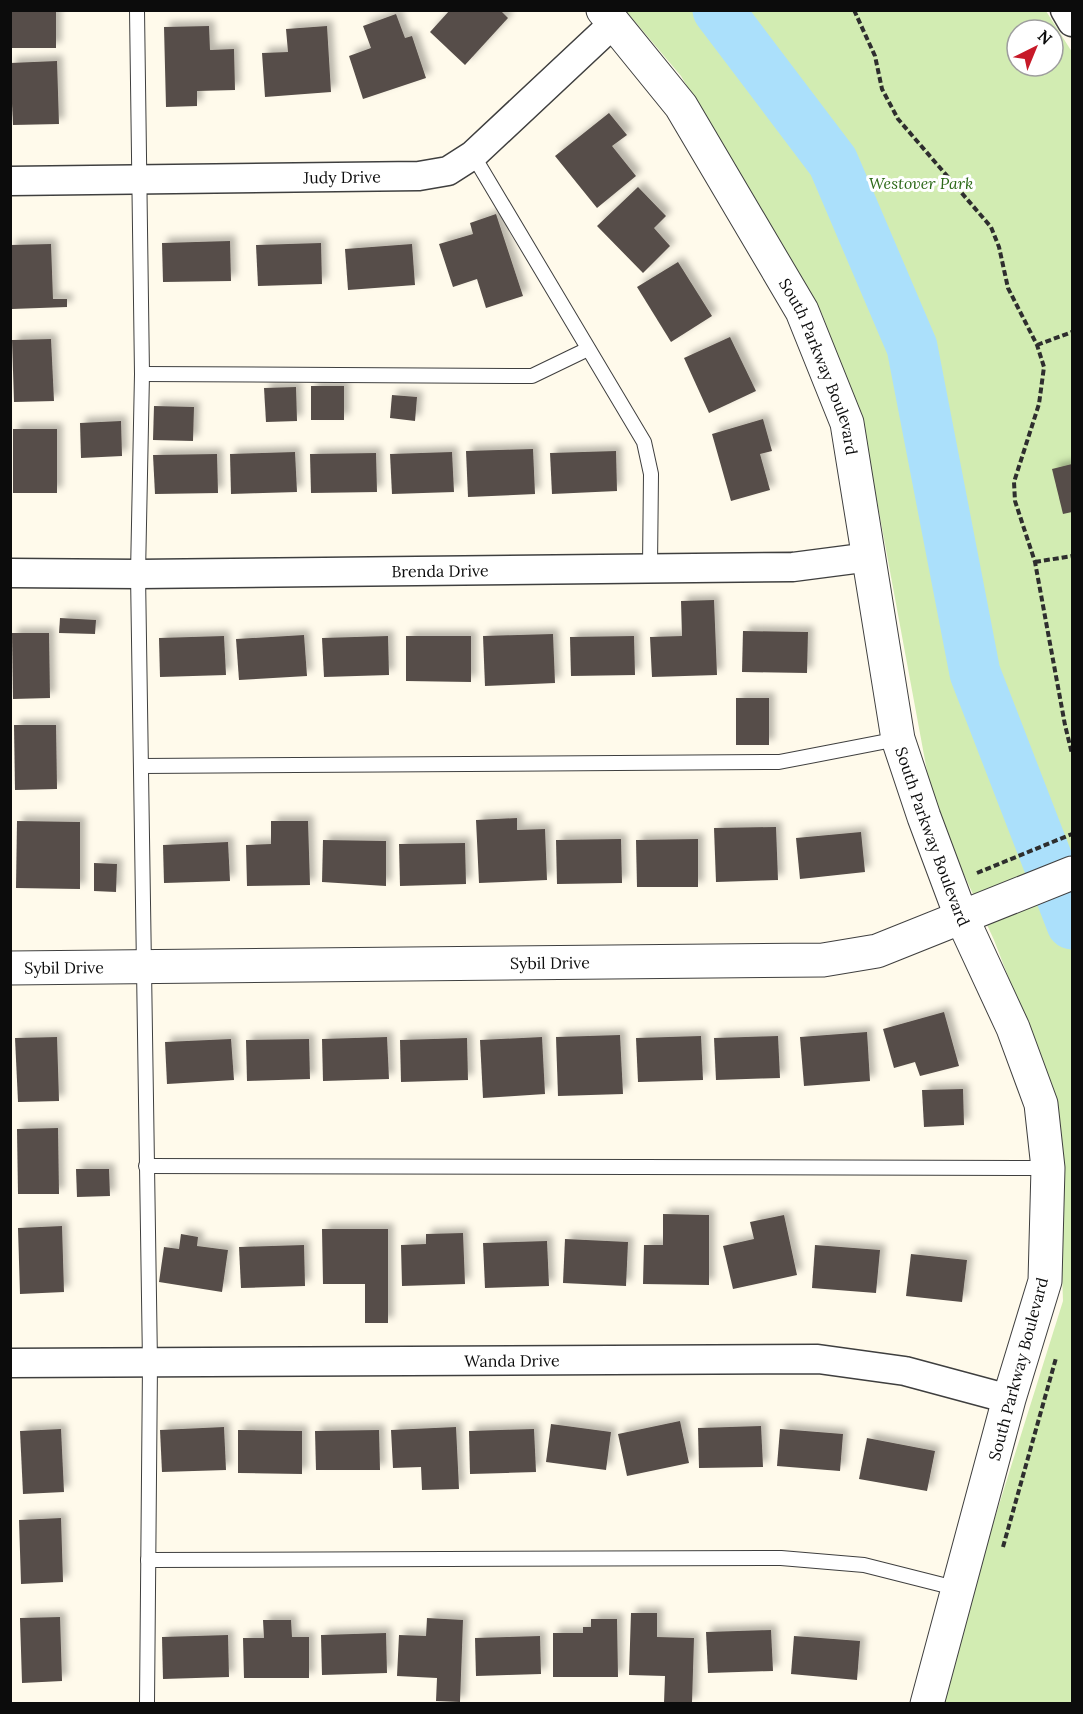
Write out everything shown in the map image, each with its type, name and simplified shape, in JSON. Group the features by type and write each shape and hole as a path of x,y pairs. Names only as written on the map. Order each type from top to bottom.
{"street":[{"path":"1065,10 1072,22"},
{"name":"Judy Drive","path":"10,181 418,176 448,171 473,155 609,16"},
{"name":"South Parkway Boulevard","path":"609,16 681,106 802,311 847,423 898,739 974,911 1041,1104 1048,1168 1045,1281 1009,1399 927,1704"},
{"name":"Brenda Drive","path":"10,573 138,574 650,566 793,567 870,557"},
{"name":"Sybil Drive","path":"10,968 823,960 878,951 1072,873"},
{"name":"Wanda Drive","path":"10,1364 818,1359 905,1371 1009,1399"}],"lane":[{"path":"136,10 142,374 138,574 143,766 150,1363 147,1704"},
{"path":"473,155 644,442 651,474 650,566"},
{"path":"142,374 532,376 588,349"},
{"path":"143,766 779,762 898,739"},
{"path":"146,1166 1048,1168"},
{"path":"148,1560 781,1558 864,1565 959,1588"}],"path":[{"path":"854,10 875,56 882,89 898,119 991,227 999,247 1008,288 1037,345 1044,368 1045,380 1014,482 1015,501 1035,562 1062,714 1072,754"},
{"path":"1037,345 1072,332"},
{"path":"1035,562 1072,556"},
{"path":"979,872 1072,834"}],"green space":[{"name":"Westover Park","path":"626,11 1046,11 1050,18 1005,18 1005,78 1065,78 1065,41 1072,52 1072,1703 944,1703 982,1559 1063,1301 1056,1101 994,940 934,809 862,420 822,314 681,76"}],"building":[{"path":"12,10 56,10 56,48 12,48"},
{"path":"450,10 500,10 508,18 465,65 430,32"},
{"path":"396,14 405,38 412,36 426,78 363,99 349,56 371,48 363,26"},
{"path":"209,26 210,50 234,49 235,90 197,91 197,106 166,107 164,27"},
{"path":"327,26 331,92 265,97 262,53 288,52 286,29"},
{"path":"57,61 59,124 13,125 10,63"},
{"path":"609,113 627,135 612,146 636,176 597,208 555,156"},
{"path":"638,187 666,216 654,228 670,246 643,273 597,226"},
{"path":"496,214 523,296 486,308 477,279 453,287 439,244 473,234 470,223"},
{"path":"230,241 231,281 163,282 162,243"},
{"path":"321,243 322,284 258,286 256,245"},
{"path":"51,244 53,299 67,299 67,307 12,309 10,245"},
{"path":"412,244 415,285 348,290 345,249"},
{"path":"678,262 712,316 671,342 637,287"},
{"path":"730,337 756,391 709,413 684,358"},
{"path":"51,339 54,401 14,402 12,340"},
{"path":"311,386 344,386 344,420 311,420"},
{"path":"296,387 297,421 266,422 264,388"},
{"path":"392,395 417,397 415,421 390,418"},
{"path":"154,406 194,407 193,441 153,440"},
{"path":"763,419 772,451 760,454 770,490 731,501 712,434"},
{"path":"121,421 122,456 81,458 80,423"},
{"path":"13,429 57,429 57,493 13,493"},
{"path":"533,449 535,494 468,497 466,451"},
{"path":"616,451 617,491 552,494 550,453"},
{"path":"295,452 297,492 231,494 230,454"},
{"path":"452,452 454,492 392,494 390,454"},
{"path":"376,453 377,492 311,493 310,454"},
{"path":"217,454 218,493 155,494 153,455"},
{"path":"1072,464 1072,512 1063,514 1052,469"},
{"path":"714,600 717,675 652,677 650,637 682,636 681,601"},
{"path":"60,618 96,620 95,634 59,633"},
{"path":"743,631 808,632 807,673 742,672"},
{"path":"12,633 49,633 50,698 13,699"},
{"path":"553,634 555,683 485,686 483,636"},
{"path":"304,635 307,676 239,680 236,639"},
{"path":"224,636 226,675 160,677 159,638"},
{"path":"388,636 389,675 324,677 322,638"},
{"path":"406,636 471,636 471,682 406,681"},
{"path":"634,636 635,675 571,676 570,637"},
{"path":"736,698 769,698 769,745 736,745"},
{"path":"14,725 56,725 57,789 15,790"},
{"path":"517,818 517,830 545,829 547,880 479,883 476,820"},
{"path":"17,821 80,822 80,889 16,888"},
{"path":"271,821 308,821 310,885 247,886 246,845 271,844"},
{"path":"776,827 778,880 716,882 714,828"},
{"path":"861,832 865,872 800,879 796,838"},
{"path":"621,839 622,883 557,884 556,840"},
{"path":"698,839 698,887 637,887 636,840"},
{"path":"323,840 386,841 386,886 322,882"},
{"path":"228,842 230,881 164,883 163,845"},
{"path":"465,843 466,884 400,886 399,844"},
{"path":"94,863 117,864 116,892 94,891"},
{"path":"944,1012 959,1066 920,1076 915,1062 894,1068 883,1029"},
{"path":"867,1032 870,1081 804,1086 800,1037"},
{"path":"620,1035 623,1094 558,1096 556,1037"},
{"path":"701,1036 703,1080 638,1082 636,1038"},
{"path":"778,1036 780,1078 716,1080 714,1038"},
{"path":"57,1037 59,1101 18,1102 15,1038"},
{"path":"387,1037 389,1079 323,1081 322,1039"},
{"path":"542,1037 545,1094 483,1098 480,1040"},
{"path":"467,1038 468,1080 401,1082 400,1040"},
{"path":"231,1039 234,1080 167,1084 165,1042"},
{"path":"309,1039 310,1079 247,1081 246,1040"},
{"path":"963,1089 964,1125 924,1127 922,1090"},
{"path":"58,1128 59,1194 18,1194 17,1129"},
{"path":"76,1169 109,1169 110,1196 77,1197"},
{"path":"663,1214 709,1215 709,1285 643,1284 644,1245 663,1245"},
{"path":"784,1215 797,1275 733,1289 723,1246 754,1239 750,1222"},
{"path":"62,1226 64,1292 20,1294 18,1228"},
{"path":"322,1229 388,1229 388,1323 365,1323 365,1284 323,1284"},
{"path":"463,1233 465,1284 402,1286 401,1245 426,1244 426,1234"},
{"path":"181,1234 198,1237 197,1246 228,1250 222,1292 159,1282 164,1247 179,1249"},
{"path":"565,1239 628,1242 626,1286 563,1283"},
{"path":"547,1241 549,1286 485,1288 483,1243"},
{"path":"304,1245 305,1286 241,1288 239,1247"},
{"path":"815,1245 880,1250 876,1293 812,1288"},
{"path":"911,1254 967,1260 962,1302 906,1296"},
{"path":"680,1421 689,1463 627,1476 618,1434"},
{"path":"551,1424 611,1432 606,1470 546,1462"},
{"path":"761,1426 763,1467 699,1468 698,1428"},
{"path":"224,1427 226,1470 162,1472 160,1430"},
{"path":"456,1427 459,1489 422,1490 421,1467 393,1468 391,1430"},
{"path":"61,1429 64,1492 23,1494 20,1431"},
{"path":"534,1429 536,1472 470,1474 469,1431"},
{"path":"780,1429 843,1434 840,1471 777,1466"},
{"path":"238,1430 302,1431 302,1474 238,1473"},
{"path":"379,1430 380,1470 316,1470 315,1431"},
{"path":"867,1438 935,1451 927,1491 859,1479"},
{"path":"61,1518 63,1582 21,1584 19,1520"},
{"path":"631,1613 657,1613 657,1637 694,1638 692,1703 664,1703 665,1676 629,1675"},
{"path":"60,1617 62,1681 22,1683 20,1618"},
{"path":"427,1618 463,1620 460,1702 436,1701 437,1678 397,1676 399,1635 426,1636"},
{"path":"591,1619 617,1619 618,1677 553,1677 553,1633 583,1633 583,1627 591,1627"},
{"path":"263,1620 291,1620 292,1637 309,1637 309,1678 244,1678 243,1638 264,1638"},
{"path":"771,1630 773,1671 708,1673 706,1632"},
{"path":"386,1633 387,1673 322,1675 321,1635"},
{"path":"228,1635 229,1677 163,1679 162,1637"},
{"path":"540,1636 541,1674 476,1676 475,1638"},
{"path":"794,1636 860,1641 857,1680 791,1674"}],"waterway":[{"path":"718,10 833,162 912,347 975,673 1072,924"}]}
